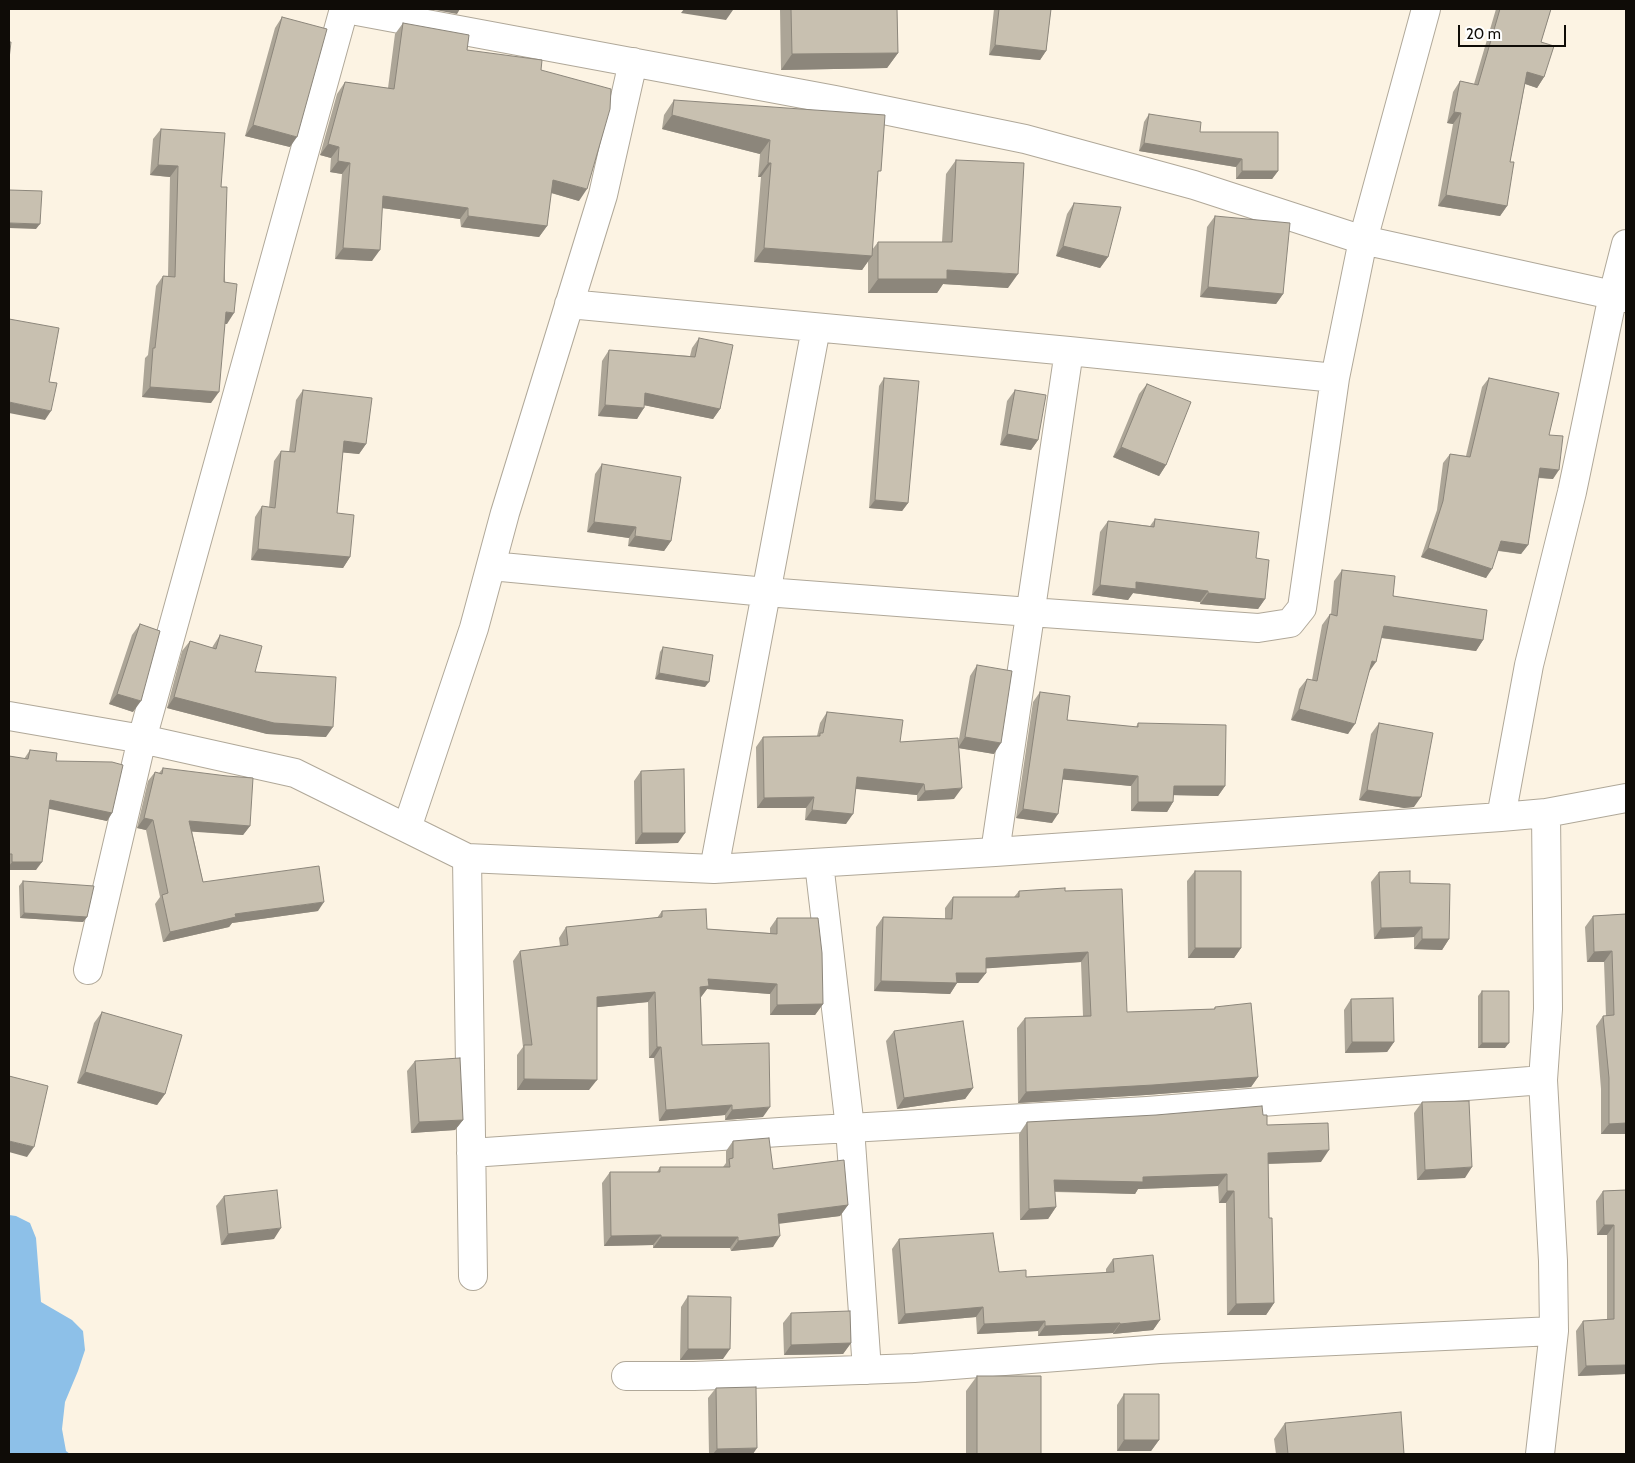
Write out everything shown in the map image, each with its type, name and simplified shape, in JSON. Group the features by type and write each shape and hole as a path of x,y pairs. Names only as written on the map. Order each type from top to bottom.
{"street":[{"path":"88,970 142,738 345,9 835,100 1025,139 1194,185 1363,240 1620,297"},
{"path":"491,566 766,592 1030,612 1258,628 1290,623 1302,608 1335,378 1363,240 1426,9"},
{"path":"407,828 474,628 505,513 603,196 633,62"},
{"path":"1501,817 1529,664 1620,297 1626,244"},
{"path":"569,304 1335,378"},
{"path":"714,869 816,328"},
{"path":"995,852 1069,351"},
{"path":"9,716 142,738 295,774 467,858 714,869 995,852 1501,817 1546,813 1626,798"},
{"path":"1540,1454 1554,1331 1553,1261 1543,1080 1548,1009 1546,813"},
{"path":"467,858 473,1276"},
{"path":"819,863 850,1128 867,1370"},
{"path":"471,1152 1146,1111 1543,1080"},
{"path":"626,1376 694,1376 914,1368 1160,1349 1554,1331"}],"water":[{"path":"9,1215 16,1216 30,1223 36,1238 41,1302 72,1320 83,1331 85,1350 65,1402 62,1429 66,1451 70,1454 9,1454"}],"building":[{"path":"791,9 897,9 898,53 792,54"},
{"path":"999,9 1051,9 1046,51 995,45"},
{"path":"1500,9 1551,9 1541,42 1554,46 1544,77 1527,72 1510,162 1514,162 1507,206 1446,195 1461,113 1454,112 1460,81 1478,85"},
{"path":"282,17 327,29 297,137 253,125"},
{"path":"403,23 469,35 467,50 542,60 541,70 611,89 610,109 587,189 553,180 547,226 468,216 468,208 383,196 380,250 343,248 350,163 338,161 339,147 328,144 345,82 394,89"},
{"path":"9,42 11,42 9,59"},
{"path":"674,100 885,115 881,171 878,171 872,256 764,248 771,163 768,163 770,140 672,115"},
{"path":"1149,114 1201,122 1200,132 1278,132 1278,171 1242,171 1242,159 1144,143"},
{"path":"161,129 225,133 221,187 227,187 224,282 237,284 234,313 226,312 219,392 150,387 153,348 155,348 163,276 175,277 178,166 158,165"},
{"path":"956,160 1024,163 1018,274 947,270 947,279 878,279 878,242 952,242"},
{"path":"9,190 42,191 40,224 9,223"},
{"path":"1074,203 1121,207 1108,257 1063,246"},
{"path":"1215,216 1290,223 1283,294 1208,287"},
{"path":"9,319 59,328 49,382 57,383 51,411 9,402"},
{"path":"699,338 733,345 720,409 645,393 644,408 605,405 609,350 695,357"},
{"path":"884,378 919,381 908,503 875,500"},
{"path":"1489,378 1559,393 1549,435 1563,436 1559,470 1540,468 1528,545 1501,541 1492,569 1428,548 1443,501 1450,454 1470,457"},
{"path":"1147,384 1191,402 1166,465 1121,447"},
{"path":"303,390 372,398 366,444 344,441 337,513 354,515 350,557 258,549 262,506 275,508 281,451 295,452"},
{"path":"1015,390 1046,395 1038,440 1007,434"},
{"path":"602,464 681,477 671,541 635,536 636,527 594,522"},
{"path":"1155,519 1259,532 1256,558 1269,560 1265,599 1136,582 1136,589 1100,585 1108,521 1154,527"},
{"path":"1342,570 1395,576 1393,596 1487,610 1483,640 1384,626 1376,662 1372,661 1355,724 1299,709 1307,679 1317,681 1330,614 1337,616"},
{"path":"140,624 160,631 141,701 117,694"},
{"path":"220,635 262,646 255,672 336,677 333,727 274,723 174,697 190,641 216,649"},
{"path":"663,647 713,655 709,682 659,673"},
{"path":"977,665 1012,671 1001,743 965,737"},
{"path":"1040,692 1070,696 1067,720 1138,727 1138,723 1226,725 1225,786 1174,786 1173,802 1138,802 1138,776 1064,769 1058,814 1023,809"},
{"path":"827,712 903,720 900,742 958,738 962,788 925,791 924,784 857,777 853,814 812,810 814,797 764,798 763,737 820,736 820,733 823,733"},
{"path":"1379,723 1433,733 1421,797 1367,790"},
{"path":"30,750 57,753 56,761 112,762 123,765 112,813 50,800 42,862 12,862 12,854 9,854 9,756 28,759"},
{"path":"163,768 253,778 250,826 189,821 203,882 319,866 324,902 235,914 236,917 170,932 162,895 168,893 153,820 144,818 155,772 162,774"},
{"path":"684,769 685,833 642,833 641,771"},
{"path":"1195,871 1241,871 1241,948 1195,948"},
{"path":"1410,871 1410,883 1450,884 1449,939 1422,939 1422,927 1381,928 1379,872"},
{"path":"23,881 94,886 87,917 24,913"},
{"path":"1065,888 1065,891 1122,889 1127,1012 1215,1009 1215,1007 1251,1003 1258,1077 1026,1092 1025,1018 1091,1016 1088,952 986,958 986,973 956,973 957,983 881,981 883,917 952,919 953,897 1019,897 1019,891"},
{"path":"706,909 707,929 777,934 777,918 818,918 822,953 823,1004 777,1005 777,984 708,979 709,986 700,987 702,1045 769,1043 770,1107 732,1110 732,1105 666,1110 661,1047 657,1047 655,992 597,997 597,1080 524,1079 524,1045 532,1045 520,951 568,945 566,927 662,917 662,911"},
{"path":"1626,914 1626,1123 1609,1124 1609,1078 1603,1016 1614,1015 1612,951 1594,952 1593,916"},
{"path":"1482,991 1509,991 1509,1043 1482,1043"},
{"path":"1393,998 1394,1042 1352,1042 1351,999"},
{"path":"102,1012 182,1035 165,1094 85,1072"},
{"path":"963,1021 973,1088 904,1098 894,1031"},
{"path":"460,1058 463,1120 419,1122 415,1061"},
{"path":"9,1076 48,1086 34,1147 9,1141"},
{"path":"1469,1101 1472,1167 1425,1170 1422,1102"},
{"path":"1262,1106 1263,1115 1267,1115 1267,1125 1328,1123 1329,1150 1268,1153 1269,1218 1272,1218 1274,1303 1236,1304 1234,1191 1227,1191 1227,1174 1143,1177 1143,1182 1054,1180 1056,1207 1029,1209 1027,1122 1156,1115"},
{"path":"769,1138 773,1169 844,1160 848,1205 778,1214 780,1236 738,1241 738,1237 611,1236 610,1172 660,1172 660,1167 730,1167 729,1159 733,1158 733,1141"},
{"path":"277,1190 281,1228 228,1234 224,1196"},
{"path":"1626,1190 1626,1365 1586,1366 1583,1321 1614,1319 1614,1225 1604,1225 1603,1191"},
{"path":"993,1233 999,1272 1026,1270 1026,1277 1114,1272 1113,1259 1153,1255 1160,1320 1120,1324 1045,1326 1045,1321 984,1324 983,1307 905,1314 899,1239"},
{"path":"688,1296 731,1297 730,1349 688,1349"},
{"path":"850,1311 851,1343 791,1345 791,1313"},
{"path":"977,1376 1041,1376 1041,1454 977,1454"},
{"path":"756,1387 757,1448 717,1449 716,1388"},
{"path":"1124,1394 1159,1394 1159,1440 1124,1440"},
{"path":"1401,1412 1404,1454 1288,1454 1285,1423"}]}
